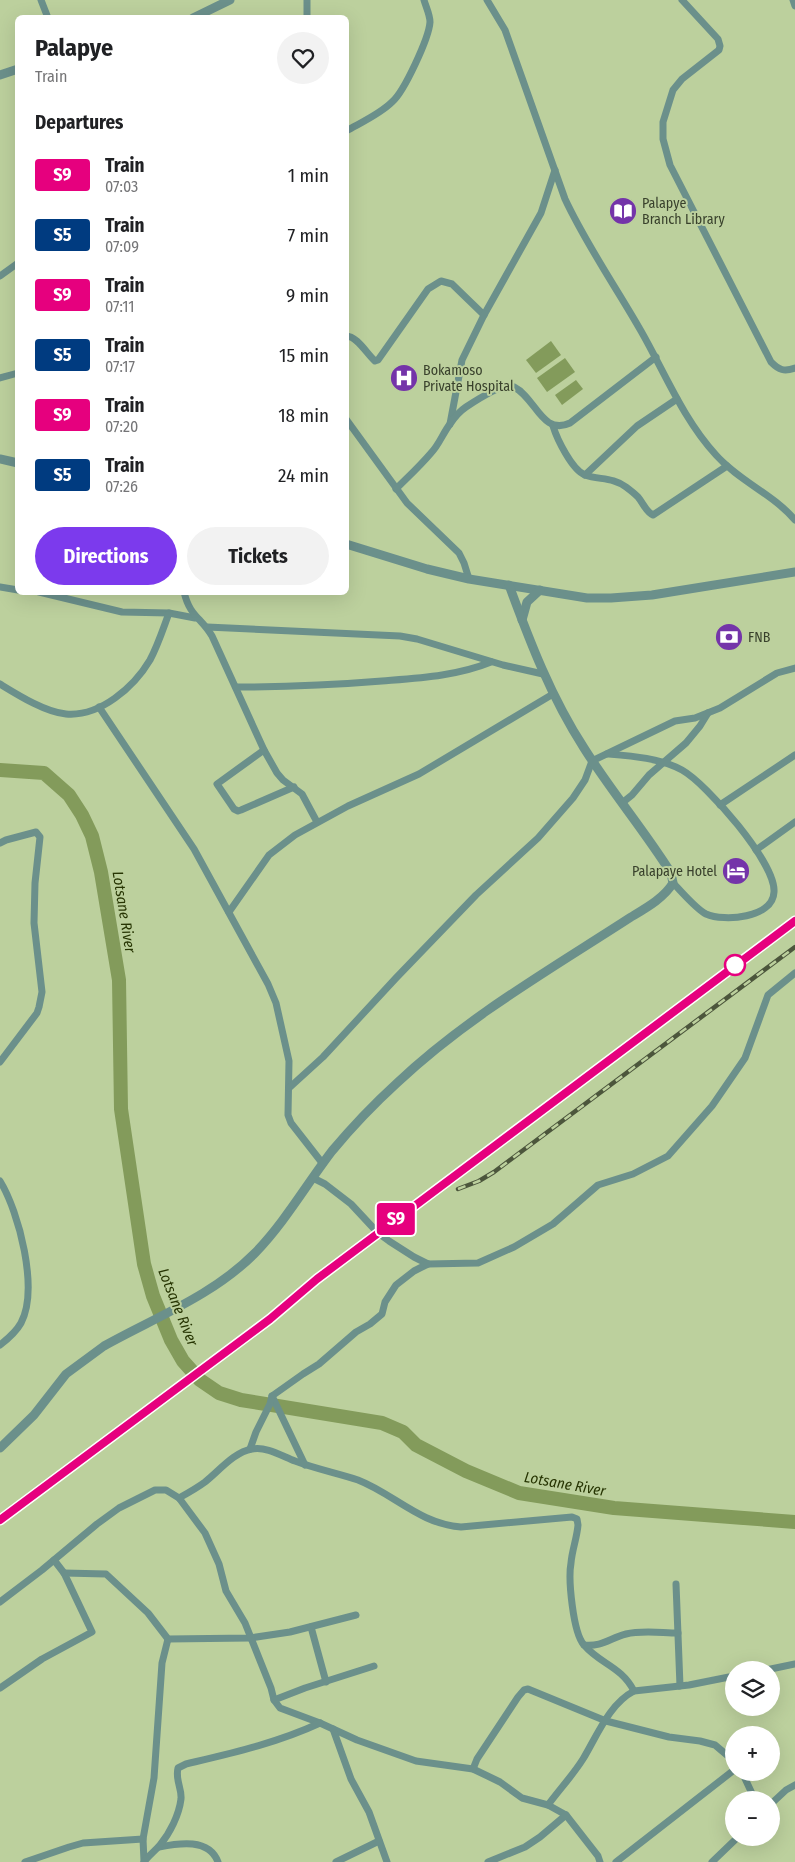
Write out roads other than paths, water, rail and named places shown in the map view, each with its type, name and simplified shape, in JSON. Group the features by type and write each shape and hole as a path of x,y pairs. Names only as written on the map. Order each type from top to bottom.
{"street":[{"path":"41,0 47,15"},
{"path":"199,15 230,0"},
{"path":"307,0 307,15"},
{"path":"349,128 375,115 397,98 423,47 429,30 430,22 424,0"},
{"path":"487,0 505,30 556,169 565,199 573,216 656,357 689,420 727,466 770,498 795,520"},
{"path":"682,0 718,39 720,46 719,50 682,79 673,90 663,122 663,139 670,165 771,362 778,370 788,371 795,368"},
{"path":"793,0 795,6"},
{"path":"0,75 15,70"},
{"path":"450,424 462,360 484,315 541,214 556,169"},
{"path":"0,276 15,265"},
{"path":"349,336 353,337 375,361 378,360 382,357 428,289 441,281 452,284 484,315"},
{"path":"396,490 433,452 450,424 464,408 504,386 513,386 524,395 547,422 561,428 570,424 656,357"},
{"path":"0,378 15,374"},
{"path":"585,475 637,426 677,399"},
{"path":"349,423 396,490 423,520 459,553 468,579"},
{"path":"553,426 560,446 580,472 585,475 610,479 620,483 637,496 648,512 653,515 727,466"},
{"path":"0,459 15,462"},
{"path":"349,545 427,569 468,579 587,598 652,595 795,572"},
{"path":"509,585 543,674 553,694 592,761 671,873 673,883 704,913 712,917 744,916 759,913 770,905 774,894 771,875 756,850 731,817 695,780 682,770 664,763 607,754"},
{"path":"0,587 15,590"},
{"path":"522,620 526,602 540,590"},
{"path":"52,595 122,612 169,613 195,618"},
{"path":"185,595 187,604 195,618 206,627 236,687 264,750 277,773 283,780 302,794 317,822"},
{"path":"0,684 27,700 64,714 76,714 99,707 113,700 136,678 149,661 169,613"},
{"path":"206,627 417,638 491,662 543,674"},
{"path":"236,687 288,687 428,677 466,670 491,662"},
{"path":"289,1088 322,1057 476,895 538,838 574,798 585,780 592,761 675,721 694,718 708,713 727,704 777,673 795,668"},
{"path":"229,912 270,855 295,835 317,822 419,774 553,694"},
{"path":"99,707 194,849 268,984 276,1003 289,1061 288,1116 291,1123 323,1164"},
{"path":"622,803 632,795 649,775 686,743 708,713"},
{"path":"264,750 217,784 234,809 241,810 294,787"},
{"path":"720,805 795,755"},
{"path":"756,850 795,822"},
{"path":"0,843 36,832 40,837 35,883 34,923 42,992 37,1013 0,1062"},
{"path":"0,1448 34,1415 73,1368 104,1346 214,1286 254,1254 275,1230 323,1164 359,1120 398,1082 442,1045 505,998 652,904 673,883"},
{"path":"250,1449 272,1396 320,1364 356,1332 382,1314 385,1302 396,1284 414,1271 428,1264 478,1263 514,1247 553,1224 598,1185 634,1174 668,1156 712,1106 744,1058 768,995 795,973"},
{"path":"313,1178 325,1184 351,1204 378,1233 428,1264"},
{"path":"0,1181 10,1201 23,1246 28,1268 28,1287 22,1321 16,1331 0,1344"},
{"path":"272,1396 305,1465"},
{"path":"179,1498 205,1482 236,1457 250,1449 258,1448 305,1465 357,1480 386,1493 421,1516 447,1526 471,1526 566,1517 577,1519 578,1534 571,1563 570,1578 571,1595 579,1636 584,1645 628,1679 634,1691"},
{"path":"0,1602 104,1518 119,1508 155,1490 166,1490 179,1498 205,1533 219,1564 226,1591 245,1622 274,1700 280,1708 416,1761 473,1769 500,1782 522,1798 548,1805 566,1815 598,1856 600,1862"},
{"path":"0,1688 42,1659 92,1632 64,1573 54,1560"},
{"path":"64,1573 106,1574 148,1613 168,1638"},
{"path":"676,1584 680,1686"},
{"path":"168,1638 250,1638 290,1632 356,1615"},
{"path":"311,1626 326,1682"},
{"path":"584,1645 594,1646 624,1634 678,1633"},
{"path":"144,1862 143,1839 154,1778 162,1663 168,1638"},
{"path":"780,1667 795,1664"},
{"path":"274,1700 374,1666"},
{"path":"548,1805 582,1760 606,1721 622,1700 634,1691 680,1686 725,1678"},
{"path":"473,1769 477,1759 524,1690 532,1690 606,1721 669,1737 715,1745 725,1753"},
{"path":"144,1862 159,1847 169,1833 178,1812 181,1798 180,1788 176,1779 178,1768 186,1764 294,1735 320,1723"},
{"path":"333,1729 351,1779 369,1812 387,1862"},
{"path":"616,1862 725,1777"},
{"path":"780,1796 795,1785"},
{"path":"488,1862 524,1847 540,1837 566,1815"},
{"path":"25,1862 83,1844 143,1839"},
{"path":"336,1862 379,1841"},
{"path":"159,1847 174,1844 198,1845 210,1849 218,1862"},
{"path":"712,1862 729,1846"}],"waterway":[{"name":"Lotsane River","path":"0,770 44,773 69,795 82,815 92,836 101,872 119,980 121,1109 144,1264 153,1296 171,1340 183,1361 200,1380 219,1393 241,1400 382,1423 403,1432 416,1445 466,1471 519,1493 614,1508 795,1522"}],"railway":[{"path":"0,1520 270,1319 317,1279 795,921"},
{"path":"458,1189 479,1181 494,1172 795,947"}],"train":[{"name":"S9","path":"0,1520 270,1319 317,1279 795,921"}],"place":[{"name":"Palapye Branch Library","path":"623,211"},
{"name":"Bokamoso Private Hospital","path":"404,378"},
{"name":"FNB","path":"729,637"},
{"name":"Palapaye Hotel","path":"736,871"}]}
